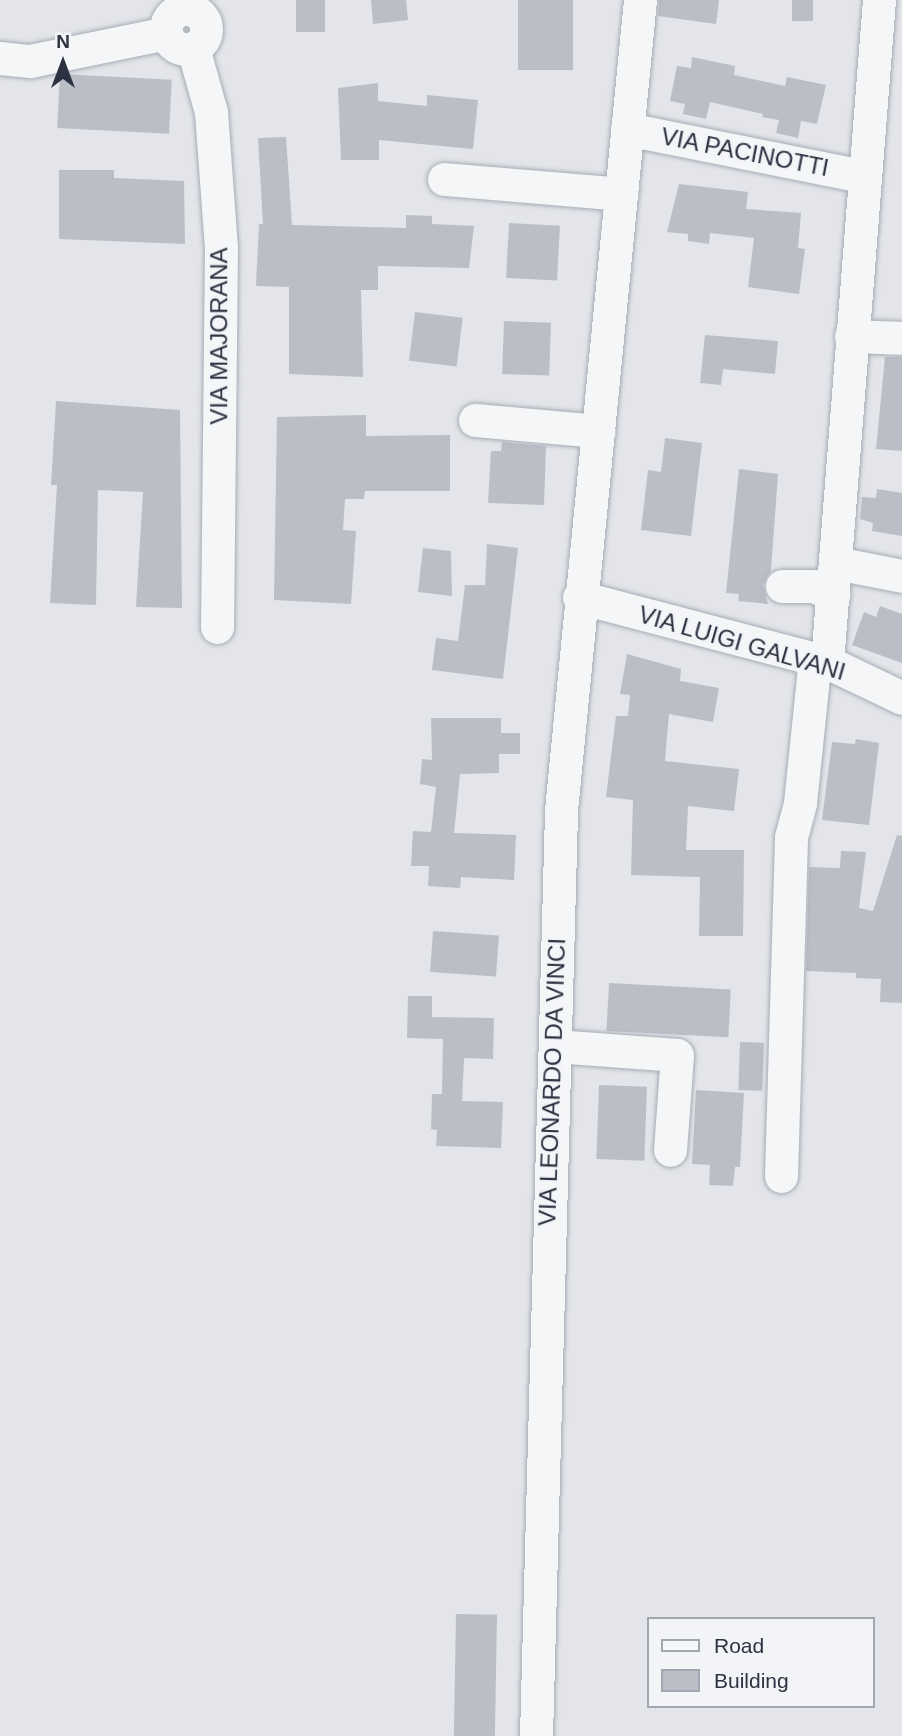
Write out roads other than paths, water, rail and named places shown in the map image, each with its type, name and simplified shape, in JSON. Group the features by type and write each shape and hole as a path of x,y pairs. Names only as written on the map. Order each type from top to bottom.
{"street":[{"name":"VIA LEONARDO DA VINCI","path":"537,1736 547,1206 555,1046 561,810 579,597 599,431 640,0"},
{"path":"0,58 30,61 179,40 174,12 188,8 210,8"},
{"name":"VIA PACINOTTI","path":"780,1176 791,837 800,803 834,578 863,176 886,9"},
{"name":"VIA MAJORANA","path":"179,40 211,112 220,220 218,627"},
{"name":"VIA PACINOTTI","path":"627,130 863,176"},
{"path":"444,179 621,194"},
{"path":"851,336 902,338"},
{"path":"475,420 599,431"},
{"path":"782,586 813,586 834,578 902,576"},
{"name":"VIA LUIGI GALVANI","path":"579,597 821,660 902,698"},
{"path":"555,1046 677,1055 670,1150"}]}
